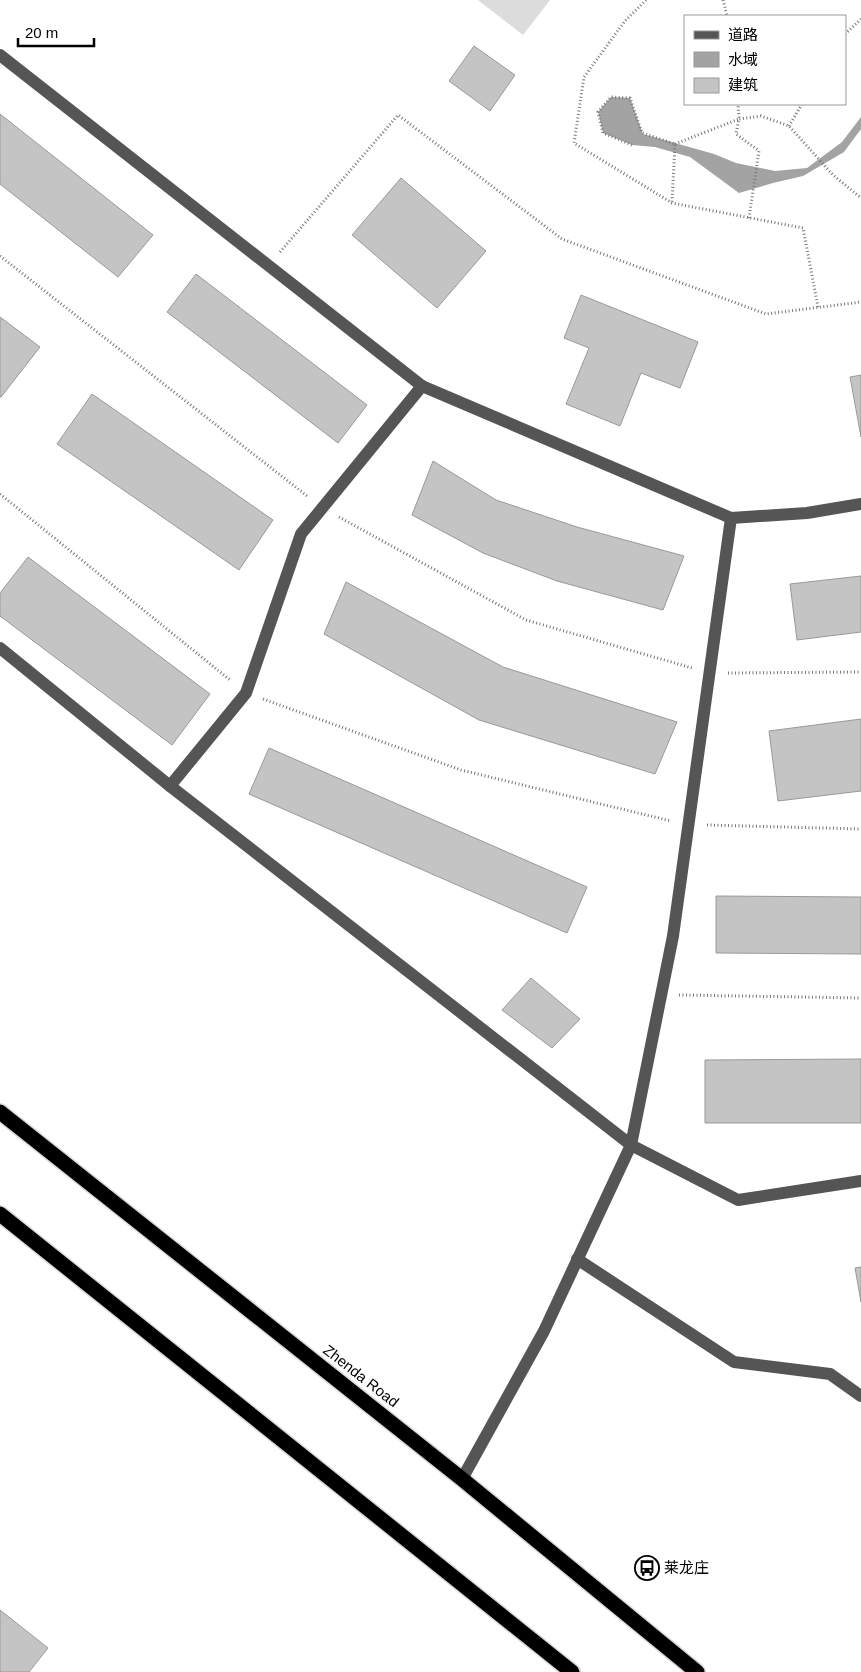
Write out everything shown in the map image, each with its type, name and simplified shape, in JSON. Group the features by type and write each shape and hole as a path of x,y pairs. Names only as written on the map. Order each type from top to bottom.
{"highway":[{"name":"Zhenda Road","path":"0,1112 462,1479 697,1672"},
{"path":"0,1214 572,1672"}],"street":[{"path":"0,55 422,386 731,518 808,513 861,504"},
{"path":"170,786 246,693 301,534 422,386"},
{"path":"462,1479 544,1331 631,1145 673,936 731,518"},
{"path":"0,648 170,786 631,1145 738,1200 861,1181"},
{"path":"577,1259 734,1362 830,1374 861,1396"}],"path":[{"path":"646,0 625,21 584,77 574,143 672,203 803,228 818,307"},
{"path":"723,0 727,15"},
{"path":"846,33 861,19"},
{"path":"632,145 603,132 598,112 611,97 630,98 642,134 675,144 739,118 761,116 789,126 833,175 861,198"},
{"path":"738,105 739,118 736,134 759,151 749,218"},
{"path":"789,126 801,105"},
{"path":"268,265 398,115 562,239 766,314 861,302"},
{"path":"672,203 675,144"},
{"path":"0,256 323,508 526,620 710,673 861,672"},
{"path":"0,494 246,693 461,770 688,825 861,829"},
{"path":"661,995 861,998"}],"shaded area":[{"path":"478,0 550,0 523,35"}],"water":[{"path":"611,97 630,98 643,134 714,154 736,163 775,171 807,168 842,142 861,117 861,129 844,152 803,176 739,193 690,157 655,147 632,145 603,133 598,112"}],"building":[{"path":"474,46 515,75 490,111 449,81"},
{"path":"0,114 153,235 118,277 0,184"},
{"path":"401,178 486,251 437,308 352,235"},
{"path":"196,274 367,405 338,443 167,312"},
{"path":"581,295 698,342 680,388 641,373 620,426 566,404 589,348 564,338"},
{"path":"0,317 40,347 1,397 0,397"},
{"path":"861,375 861,437 850,377"},
{"path":"92,394 273,520 239,570 57,444"},
{"path":"433,461 496,500 577,527 684,556 663,610 557,581 483,553 412,515"},
{"path":"28,557 210,694 172,745 0,616 0,593"},
{"path":"861,576 861,632 797,640 790,584"},
{"path":"346,582 503,667 677,722 655,774 479,720 324,634"},
{"path":"861,719 861,791 778,801 769,731"},
{"path":"269,748 587,887 567,933 249,794"},
{"path":"716,896 861,897 861,954 716,953"},
{"path":"531,978 580,1019 552,1048 502,1010"},
{"path":"861,1059 861,1123 705,1123 705,1060"},
{"path":"861,1267 861,1302 855,1268"},
{"path":"0,1610 48,1648 29,1672 0,1672"}],"place":[{"name":"莱龙庄","path":"647,1568"}]}
